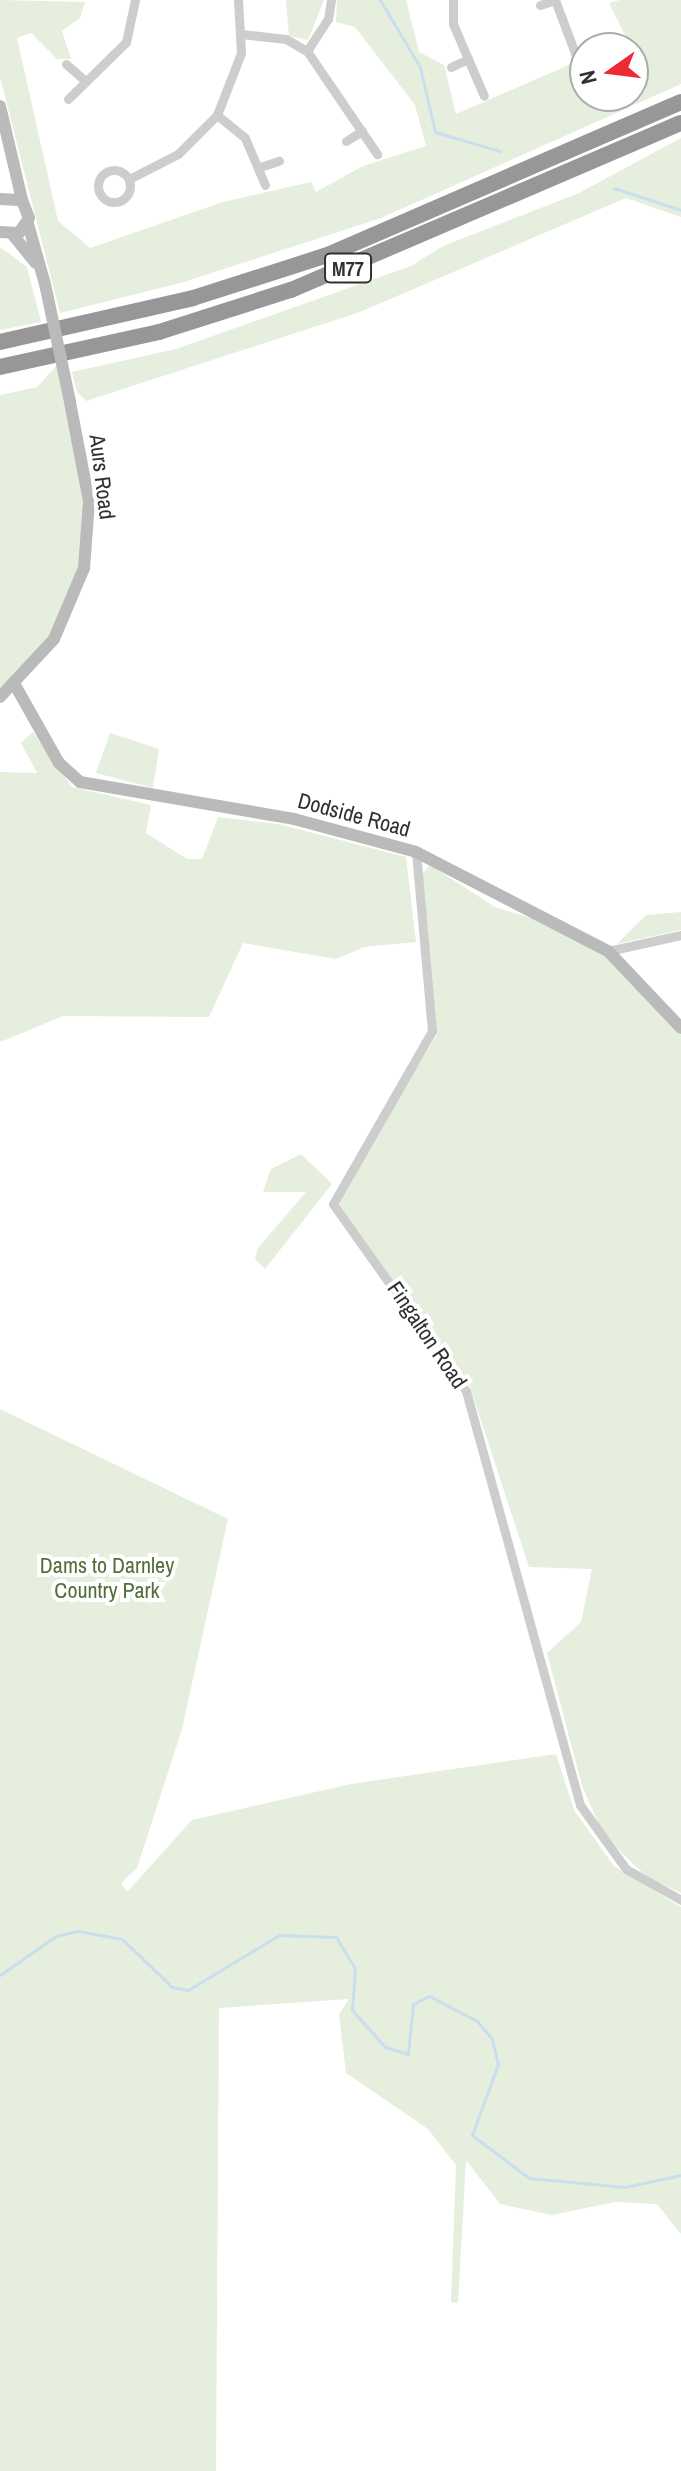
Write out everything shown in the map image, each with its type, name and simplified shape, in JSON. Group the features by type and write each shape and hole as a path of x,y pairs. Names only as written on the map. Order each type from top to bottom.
{"highway":[{"name":"M77","path":"0,342 193,298 325,256 681,102"},
{"name":"M77","path":"0,367 159,332 291,290 681,123"}],"main road":[{"name":"Aurs Road","path":"0,106 45,284 87,481 88,549 62,626 15,685 0,697"},
{"path":"13,159 0,198 22,200"},
{"path":"5,234 28,224"},
{"name":"Aurs Road","path":"5,234 45,284"},
{"name":"Dodside Road","path":"15,685 59,763 80,782 294,819 416,852 608,951 681,1028"}],"street":[{"path":"68,99 82,78 126,42 135,0"},
{"path":"129,179 178,154 217,115 237,75 241,34 238,0"},
{"path":"307,51 328,19 331,0"},
{"path":"453,0 453,24 484,96"},
{"path":"540,5 555,0 569,37"},
{"path":"241,34 286,39 307,51 377,154"},
{"path":"451,67 468,59"},
{"path":"66,64 82,78"},
{"path":"217,115 245,138 260,167 265,185"},
{"path":"346,141 362,131"},
{"path":"260,167 279,161"},
{"name":"Fingalton Road","path":"416,852 432,1031 333,1204 466,1391 580,1805 626,1869 681,1900"},
{"path":"608,951 681,935"}],"green space":[{"path":"0,0 85,2 80,18 62,31 71,59 57,59 31,33 17,38 58,221 90,248 223,202 311,182 316,192 363,166 426,146 415,105 355,27 336,22 337,0 406,0 419,52 444,65 456,114 569,65 569,112 618,112 381,218 184,282 60,313 0,77"},
{"path":"286,0 324,0 308,40 289,36"},
{"path":"620,0 681,0 681,84 649,98 649,32 624,32 609,3"},
{"path":"681,138 681,217 626,198 360,312 86,401 77,392 72,372 176,349 411,266 443,246 579,193"},
{"path":"0,247 27,267 41,322 0,330"},
{"path":"61,361 90,508 84,568 62,626 0,695 0,395 37,387"},
{"path":"33,732 72,787 151,805 146,833 187,859 202,859 218,817 278,824 406,857 416,942 364,947 336,959 243,943 209,1017 63,1016 0,1042 0,772 37,773 21,743"},
{"path":"110,733 159,749 153,788 96,773"},
{"path":"430,865 495,907 566,929 610,960 681,1035 681,1893 647,1877 623,1854 601,1829 582,1786 547,1653 581,1622 592,1569 529,1567 468,1381 340,1212 339,1192 437,1035 420,876"},
{"path":"681,912 681,930 617,944 646,915"},
{"path":"301,1154 332,1184 265,1269 255,1259 258,1248 306,1192 263,1192 271,1169"},
{"name":"Dams to Darnley Country Park","path":"0,1409 228,1519 182,1729 137,1868 121,1883 127,1892 192,1820 351,1784 556,1754 574,1810 614,1866 681,1907 681,2234 657,2204 615,2202 552,2215 500,2204 466,2160 458,2303 451,2302 456,2165 428,2129 346,2073 339,2014 349,1999 219,2008 216,2471 0,2471"}],"waterway":[{"path":"380,0 420,67 435,132 500,151"},
{"path":"614,188 681,210"},
{"path":"0,1975 56,1936 78,1931 122,1939 172,1987 188,1990 279,1935 336,1937 355,1969 352,2010 385,2047 408,2054 413,2004 429,1996 477,2021 492,2039 498,2064 472,2135 529,2178 625,2187 681,2175"}]}
